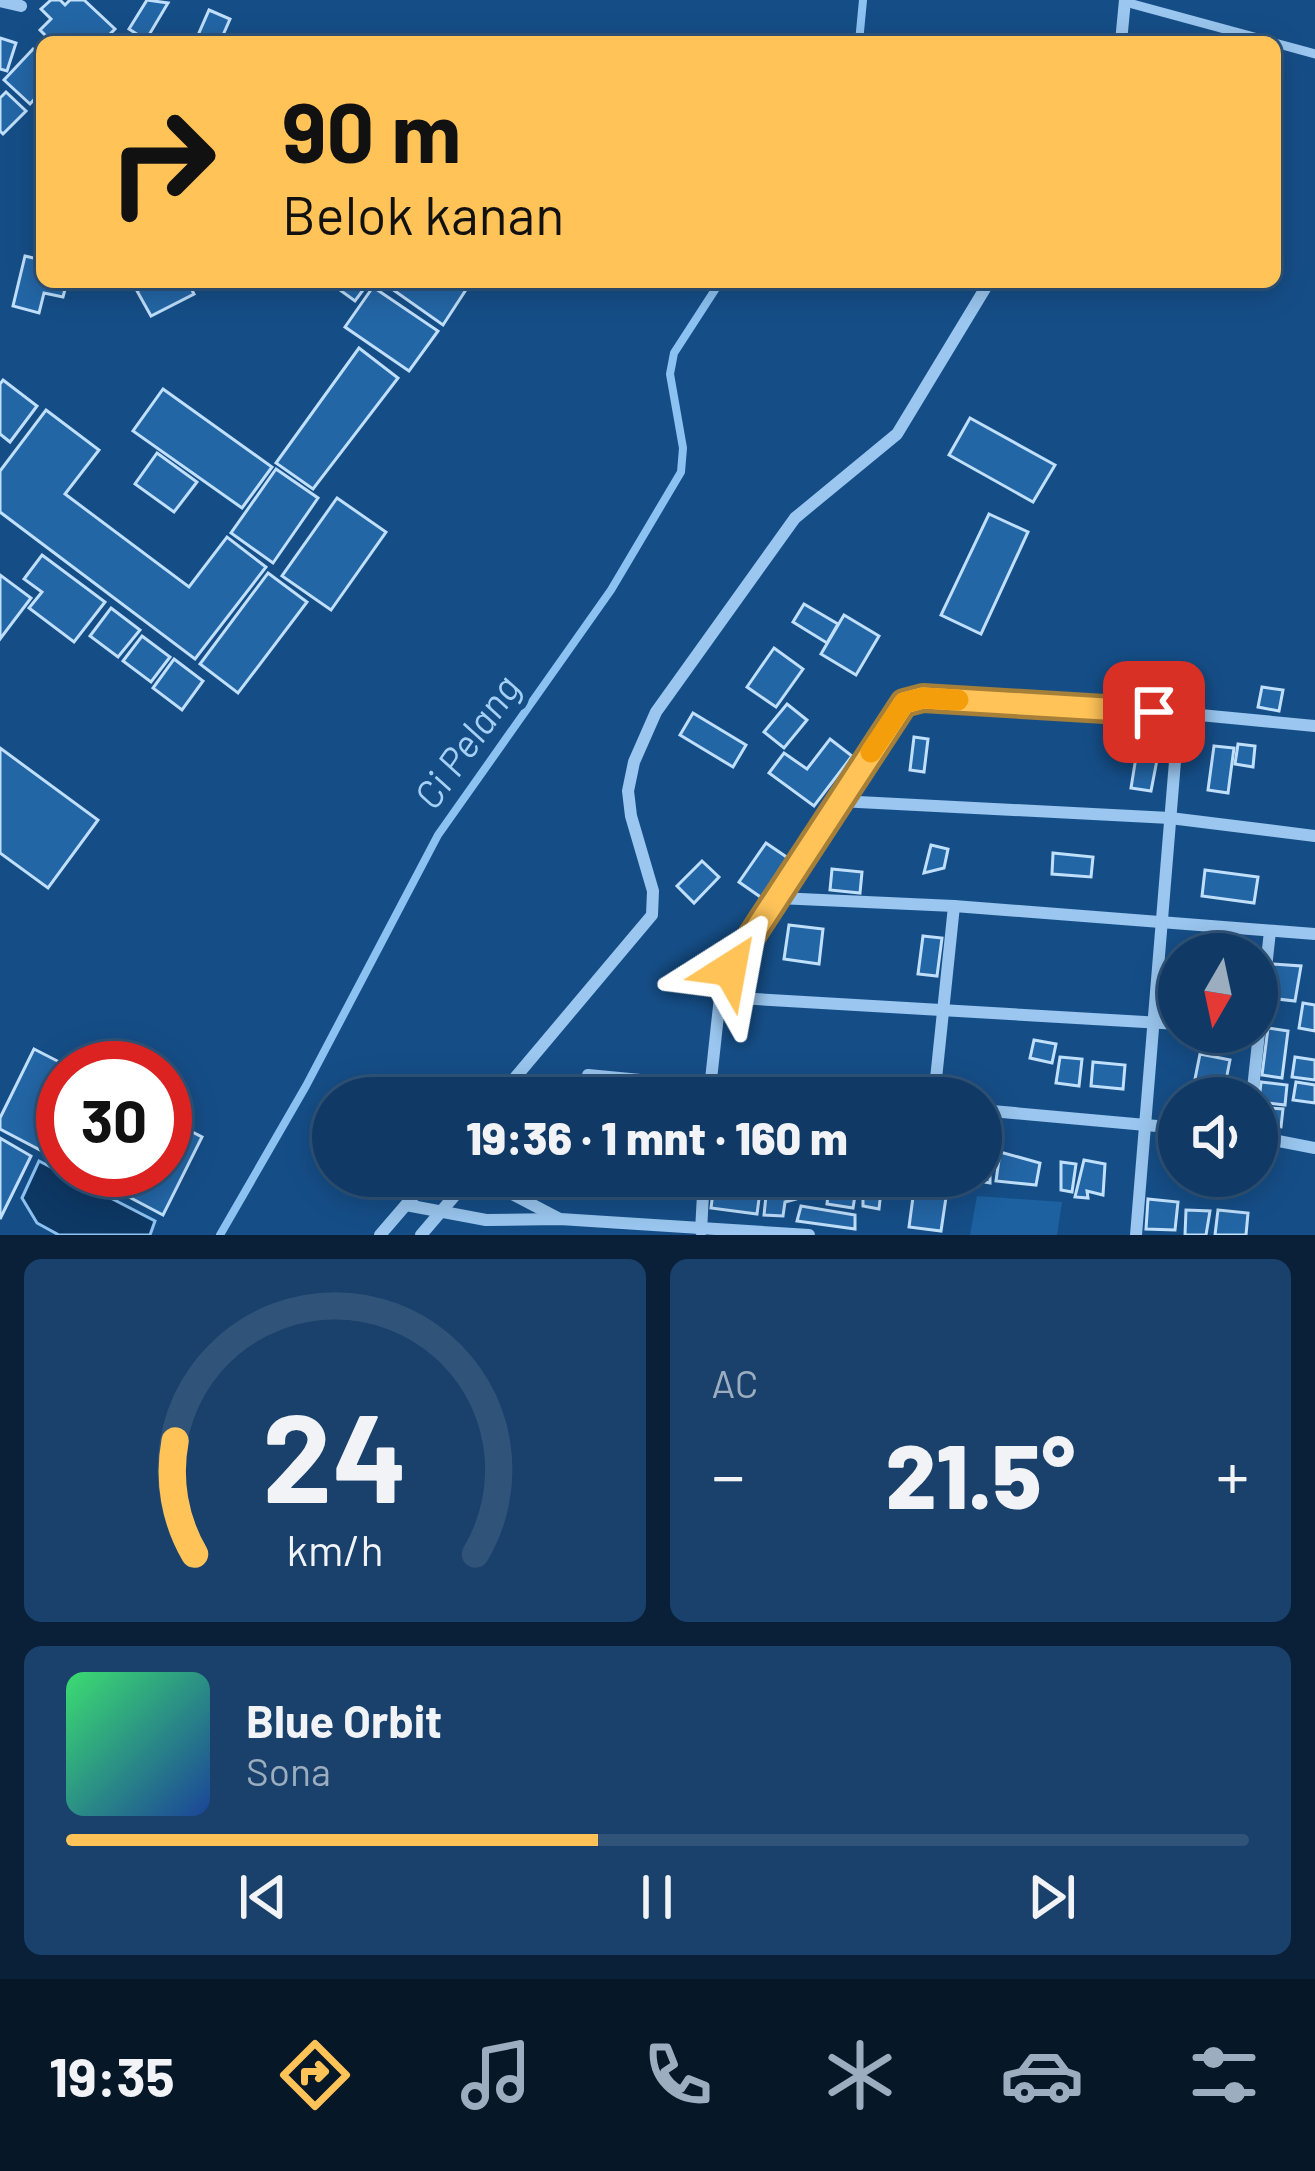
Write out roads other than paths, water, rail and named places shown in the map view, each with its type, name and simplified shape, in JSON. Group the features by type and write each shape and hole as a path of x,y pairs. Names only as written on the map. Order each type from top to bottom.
{"street":[{"path":"0,1 21,6"},
{"path":"1122,36 1125,1"},
{"path":"516,1077 652,915 653,891 628,791 634,762 656,712 795,518 898,434 985,288"},
{"path":"711,1077 720,997 730,969 904,703 913,699 1179,712 1315,726"},
{"path":"1136,1235 1179,712"},
{"path":"838,801 1170,818 1315,836"},
{"path":"778,898 954,906 1315,934"},
{"path":"936,1077 954,906"},
{"path":"720,997 1158,1022"},
{"path":"588,1075 601,1077"},
{"path":"1002,1113 1158,1126"},
{"path":"1278,1141 1315,1148"},
{"path":"380,1235 413,1197"},
{"path":"421,1235 452,1197"},
{"path":"516,1197 560,1219"},
{"path":"701,1231 703,1197"},
{"path":"406,1205 486,1220 560,1219 809,1235"}],"lane":[{"path":"1125,1 1252,36"},
{"path":"1281,44 1315,54"}],"waterway":[{"name":"Ci Pelang","path":"860,36 863,0"},
{"name":"Ci Pelang","path":"220,1235 306,1086 438,835 611,590 681,472 683,448 670,374 674,353 716,288"}]}
